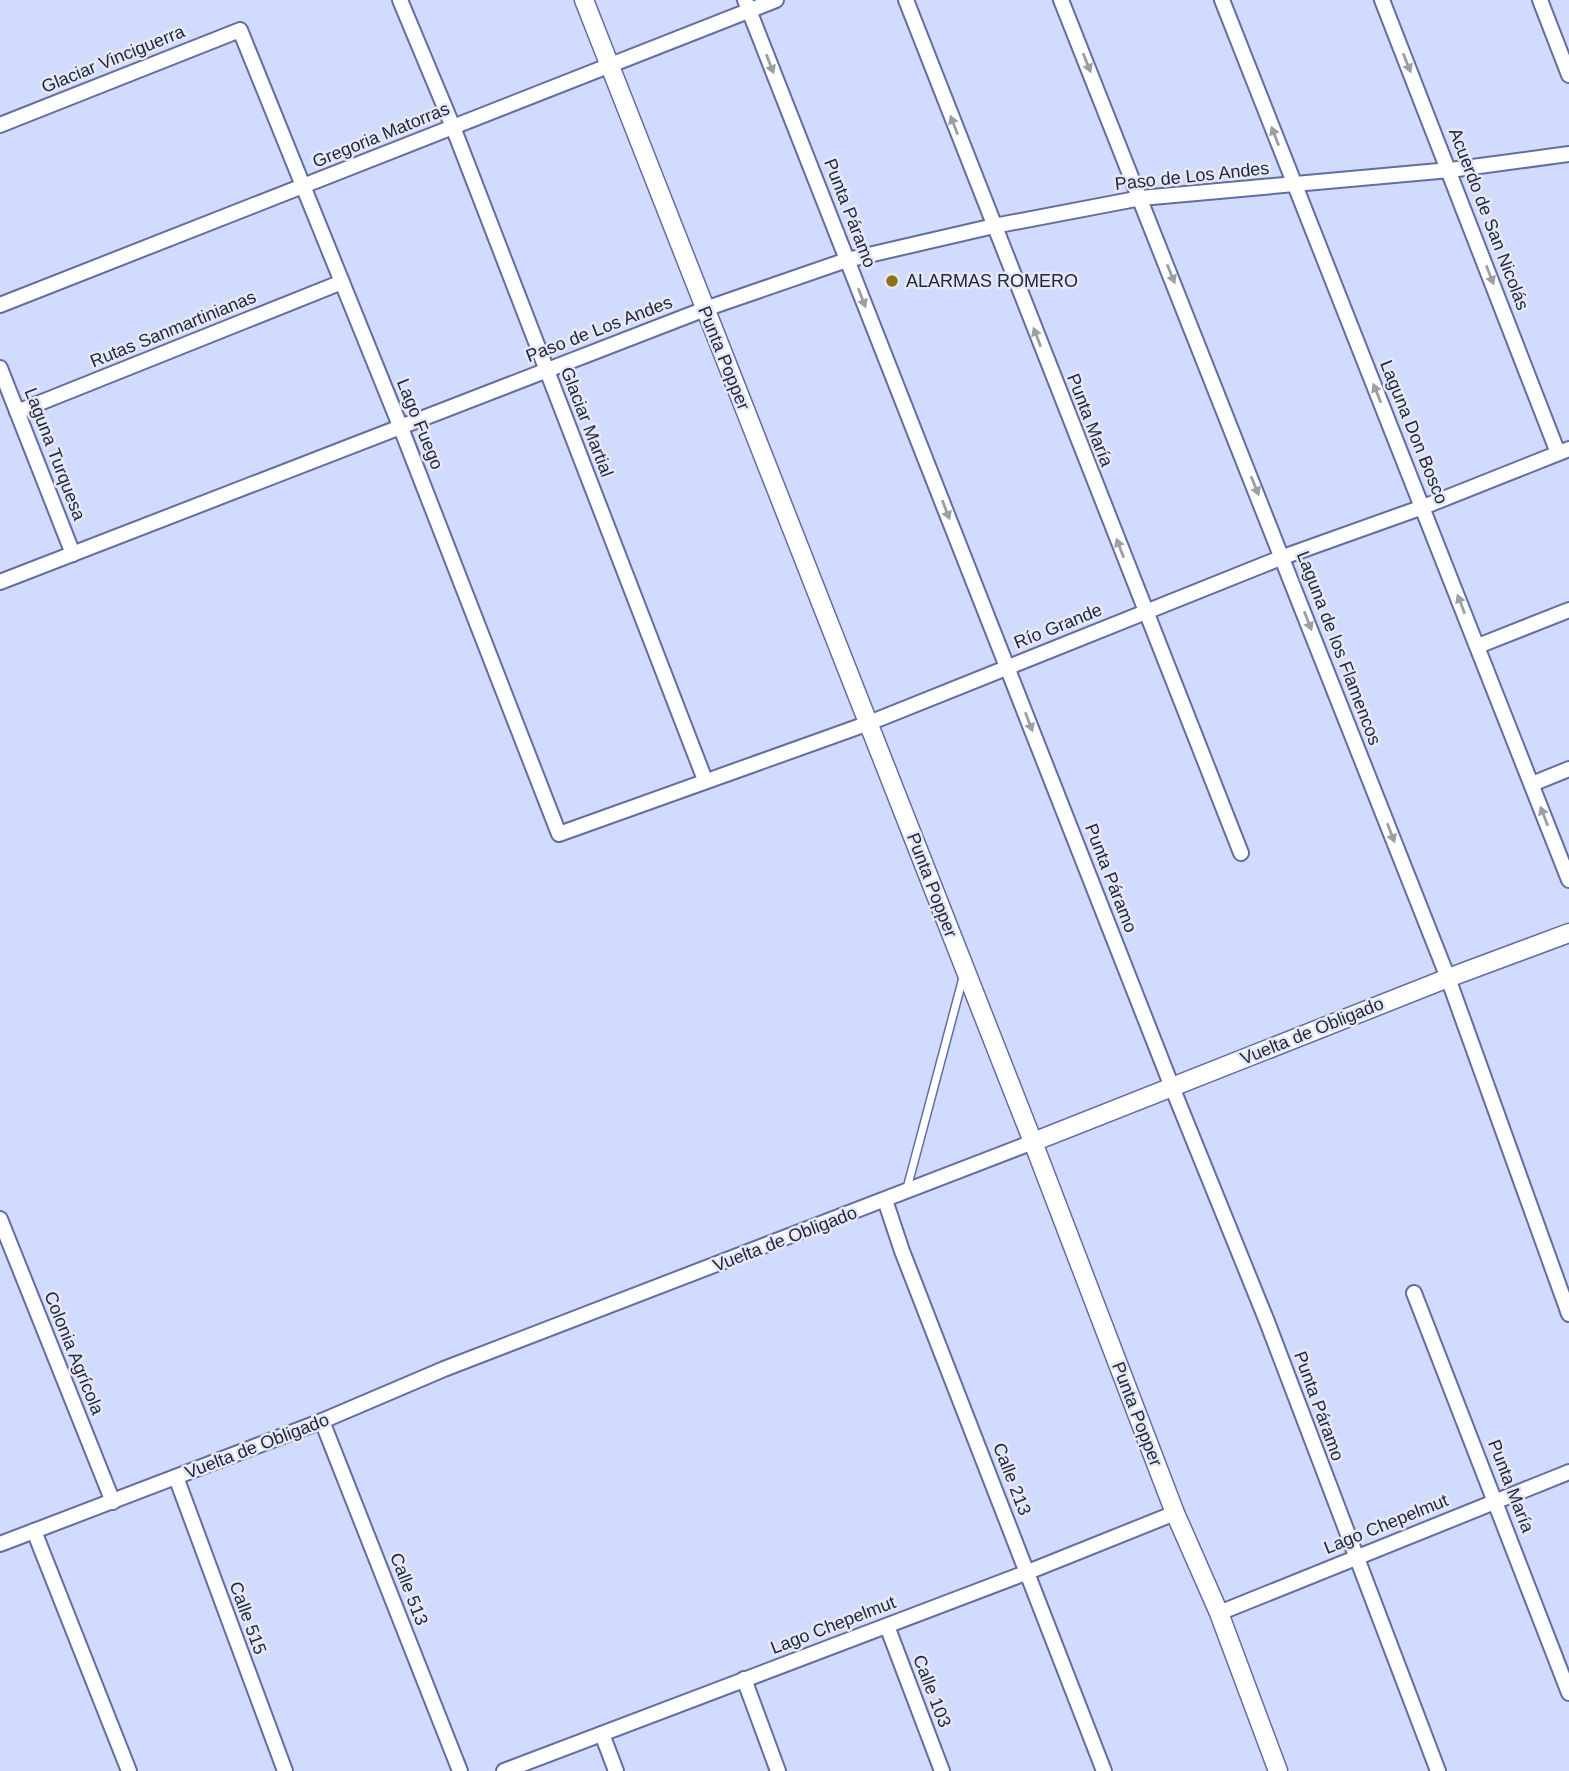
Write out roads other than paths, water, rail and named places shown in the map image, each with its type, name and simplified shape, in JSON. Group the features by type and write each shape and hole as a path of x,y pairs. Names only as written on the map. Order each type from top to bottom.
{"street":[{"name":"Glaciar Martial","path":"400,0 453,127 705,780"},
{"name":"Punta Popper","path":"584,0 1033,1142 1175,1513 1219,1613 1278,1771"},
{"name":"Gregoria Matorras","path":"0,305 610,65 747,5 776,0"},
{"name":"Punta María","path":"906,0 1241,853"},
{"name":"Laguna de los Flamencos","path":"1061,0 1448,978 1569,1314"},
{"name":"Laguna Don Bosco","path":"1222,0 1569,880"},
{"name":"Acuerdo de San Nicolás","path":"1382,0 1563,451"},
{"path":"1540,0 1569,75"},
{"name":"Punta Páramo","path":"747,5 1172,1087 1266,1319 1438,1771"},
{"name":"Glaciar Vinciguerra","path":"0,125 240,30"},
{"name":"Lago Fuego","path":"240,30 401,428 559,834"},
{"name":"Paso de Los Andes","path":"0,583 547,369 705,309 847,260 994,226 1141,198 1450,170 1569,154"},
{"name":"Rutas Sanmartinianas","path":"17,412 342,282"},
{"name":"Laguna Turquesa","path":"0,368 73,554"},
{"name":"Río Grande","path":"559,834 869,723 1283,557 1423,507 1563,451"},
{"path":"1478,646 1569,610"},
{"path":"1532,784 1569,769"},
{"name":"Vuelta de Obligado","path":"0,1544 176,1478 457,1364 905,1193 1448,978 1569,933"},
{"name":"Calle 213","path":"885,1200 902,1251 1104,1771"},
{"name":"Colonia Agrícola","path":"0,1219 113,1502"},
{"name":"Punta María","path":"1414,1293 1569,1693"},
{"name":"Calle 513","path":"322,1421 460,1771"},
{"name":"Lago Chepelmut","path":"1219,1613 1569,1472"},
{"name":"Calle 515","path":"176,1478 285,1771"},
{"name":"Lago Chepelmut","path":"504,1771 1028,1572 1175,1513"},
{"path":"34,1531 129,1771"},
{"name":"Calle 103","path":"887,1626 942,1771"},
{"path":"744,1679 778,1771"},
{"path":"602,1734 616,1771"}],"lane":[{"path":"905,1193 964,970"}],"place":[{"name":"ALARMAS ROMERO","path":"892,281"}]}
